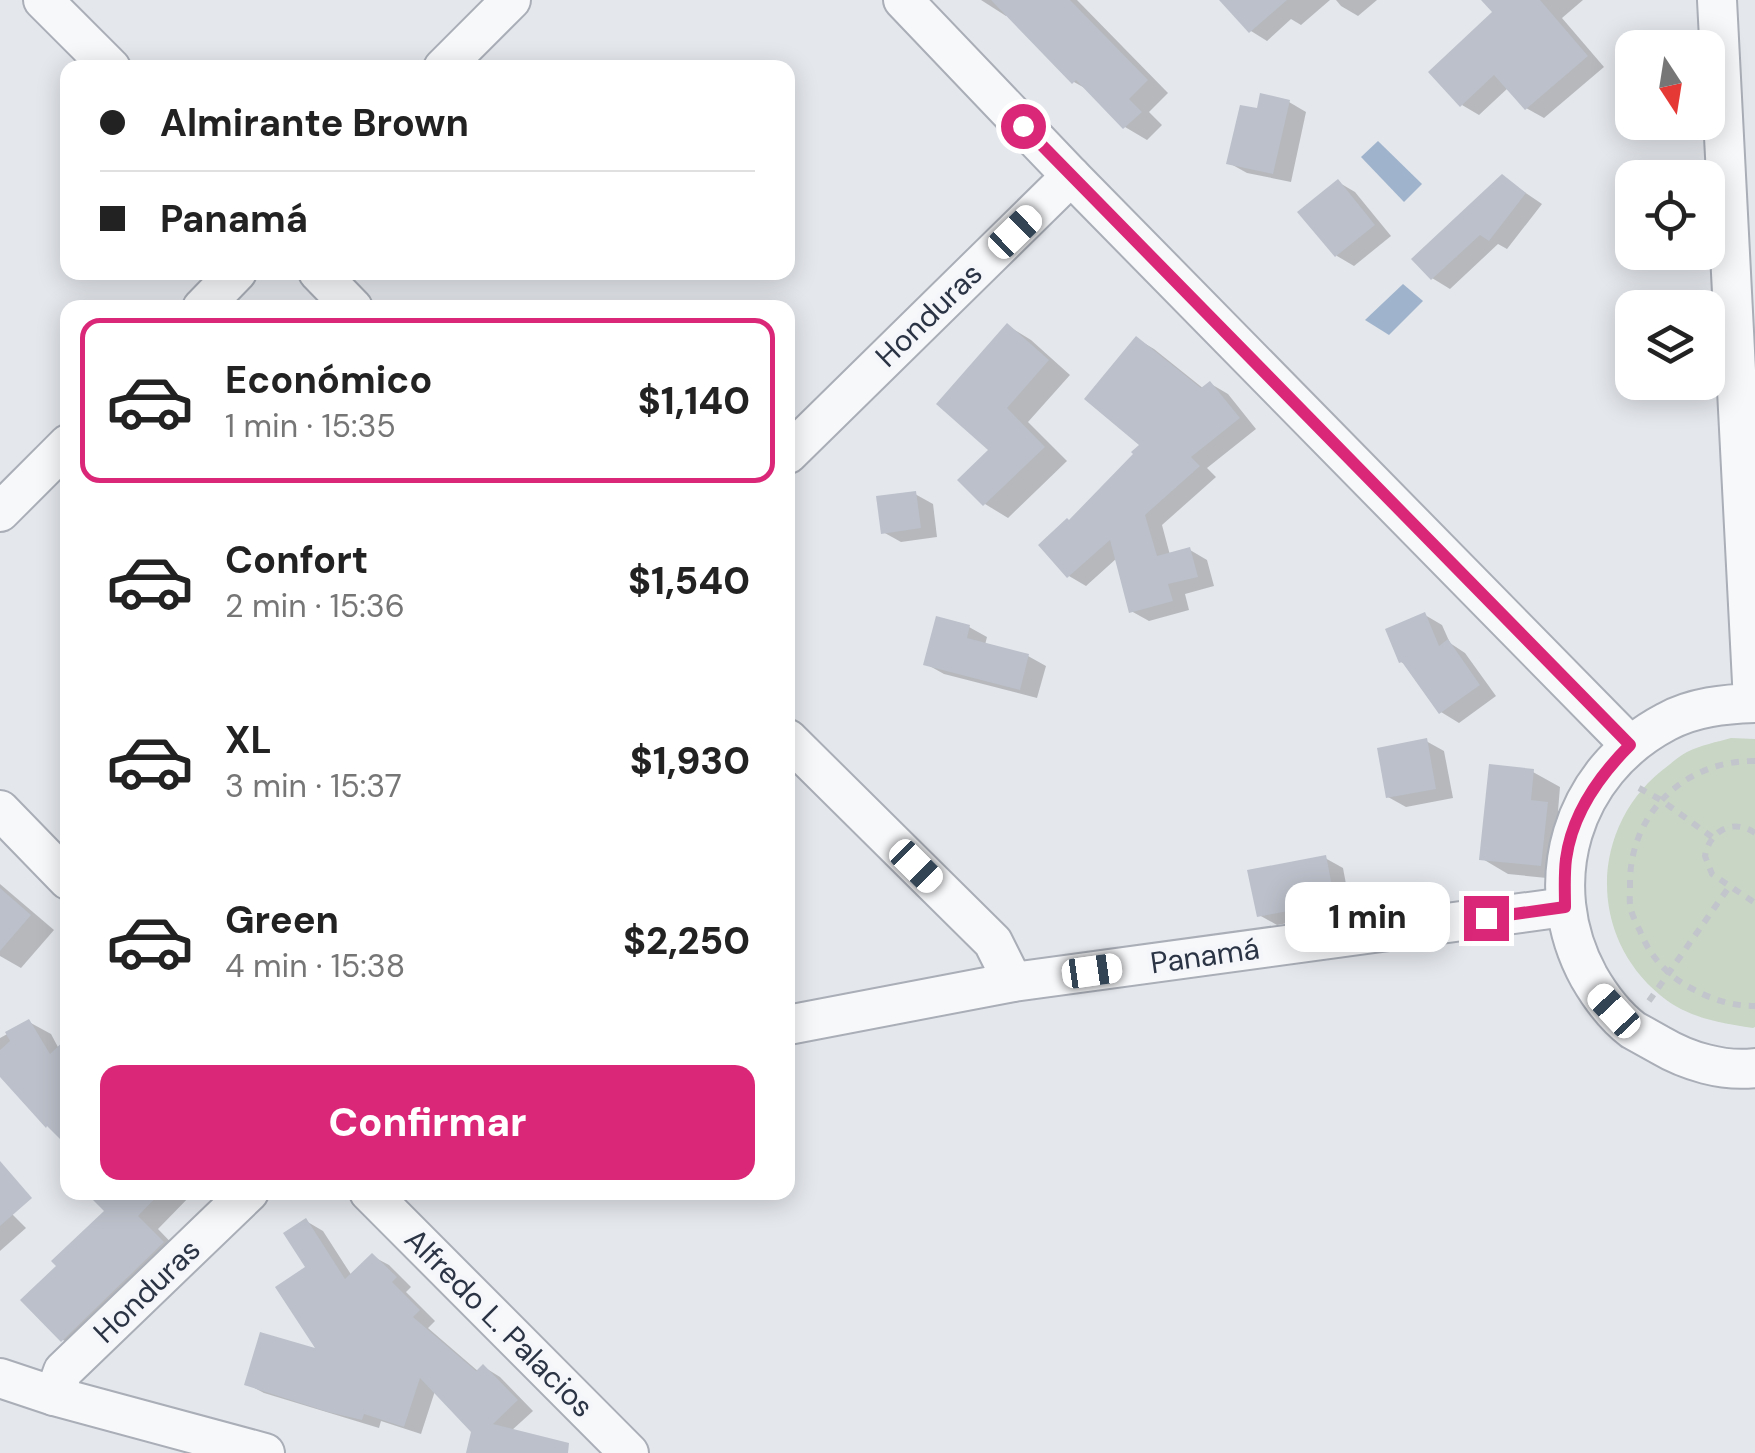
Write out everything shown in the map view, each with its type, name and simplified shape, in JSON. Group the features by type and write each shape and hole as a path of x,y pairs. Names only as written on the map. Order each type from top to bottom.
{"street":[{"path":"43,0 103,60"},
{"path":"451,60 511,0"},
{"path":"903,0 1618,757"},
{"path":"1718,0 1754,702 1709,706 1668,720 1618,757 1580,811 1566,858 1565,907 1576,952 1598,994 1630,1028 1682,1058 1740,1070 1755,1068"},
{"name":"Honduras","path":"795,447 1072,176"},
{"path":"210,300 229,280"},
{"path":"326,280 345,300"},
{"path":"0,512 60,452"},
{"path":"795,747 992,942 1013,982"},
{"path":"0,810 60,872"},
{"name":"Panamá","path":"795,1024 1013,982 1565,907"},
{"name":"Honduras","path":"54,1396 63,1371 241,1200"},
{"name":"Alfredo L. Palacios","path":"378,1200 630,1453"},
{"path":"0,1378 265,1453"}],"path":[{"path":"1618,757 1661,800 1712,837"},
{"path":"1755,762 1734,761 1696,774 1661,800 1640,830 1629,868 1630,908 1646,946 1673,978 1710,999 1755,1006"},
{"path":"1755,834 1728,826 1712,837 1705,856 1712,874 1755,903"},
{"path":"1630,1028 1729,887"}],"green space":[{"path":"1731,738 1755,739 1753,1028 1693,1014 1660,995 1636,970 1619,941 1609,910 1607,878 1612,846 1624,816 1643,788 1685,753"}],"water":[{"path":"1378,141 1422,184 1404,202 1361,157"},
{"path":"1403,284 1423,301 1389,335 1365,320"}],"building":[{"path":"991,0 1070,0 1148,80 1129,99 1142,112 1123,129 1076,80 1072,84"},
{"path":"1219,0 1287,0 1249,33"},
{"path":"1481,0 1540,0 1588,56 1525,110 1494,75 1460,107 1428,72 1492,12"},
{"path":"1260,93 1290,100 1273,174 1226,164 1240,105 1257,108"},
{"path":"1502,174 1526,193 1489,241 1480,235 1431,280 1411,259"},
{"path":"1338,179 1375,225 1335,257 1297,212"},
{"path":"1007,323 1049,360 1007,408 1045,447 983,506 957,480 988,450 936,404"},
{"path":"1136,336 1201,388 1210,381 1240,418 1191,457 1200,466 1145,515 1157,556 1190,547 1198,577 1168,584 1173,601 1129,613 1110,540 1067,578 1038,545 1069,520 1139,445 1084,399"},
{"path":"916,491 921,528 881,534 876,496"},
{"path":"1425,612 1439,646 1448,639 1480,685 1439,714 1399,663 1385,629"},
{"path":"936,616 970,625 967,638 1029,654 1020,690 923,665"},
{"path":"1427,738 1436,789 1386,798 1377,748"},
{"path":"1489,764 1534,769 1531,800 1548,802 1541,866 1479,860"},
{"path":"1326,855 1335,902 1257,917 1247,870"},
{"path":"0,888 31,915 0,951"},
{"path":"29,1019 50,1054 60,1045 60,1139 0,1077 0,1050 10,1041 5,1032"},
{"path":"0,1161 32,1198 0,1226"},
{"path":"93,1200 153,1200 138,1216 164,1242 61,1342 20,1300 56,1266 51,1261 104,1211"},
{"path":"306,1218 345,1279 372,1253 397,1277 392,1282 420,1310 413,1317 476,1371 483,1364 518,1400 493,1424 569,1443 568,1453 466,1453 471,1432 420,1378 404,1427 364,1414 362,1420 328,1412 244,1385 260,1332 315,1348 275,1287 305,1267 283,1233"}],"route":[{"path":"1023,126 1630,745 1605,770 1580,811 1566,858 1565,907 1486,918"}]}
